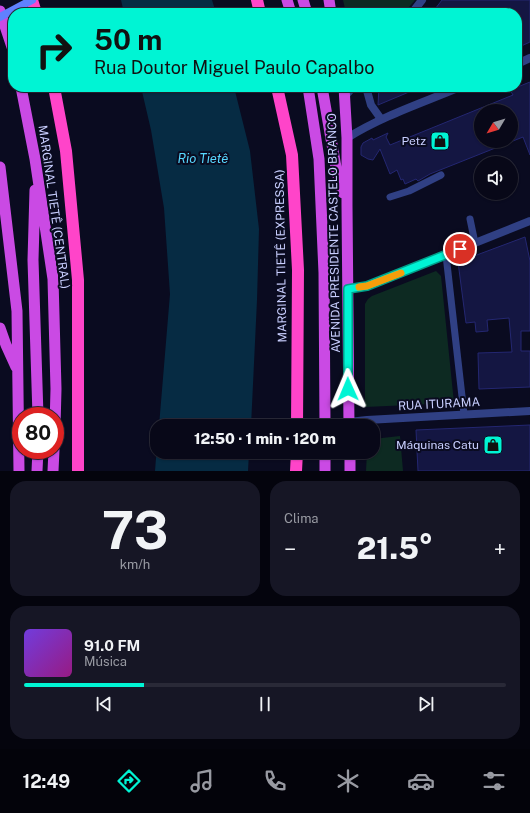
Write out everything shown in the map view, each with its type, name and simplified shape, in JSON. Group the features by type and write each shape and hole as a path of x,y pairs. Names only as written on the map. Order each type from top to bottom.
{"highway":[{"path":"0,11 8,35"},
{"name":"MARGINAL TIETÊ (CENTRAL)","path":"22,92 35,159 53,279 56,407"},
{"path":"55,92 66,151 78,280 78,471"},
{"name":"MARGINAL TIETÊ (EXPRESSA)","path":"278,92 292,155 298,270 297,419"},
{"path":"309,92 319,159 324,273 325,419"},
{"path":"323,92 337,173 347,205"},
{"name":"AVENIDA PRESIDENTE CASTELO BRANCO","path":"345,92 347,138 349,419"},
{"path":"35,159 33,260 38,407"},
{"path":"0,167 17,311 19,471"},
{"path":"0,328 17,370"},
{"path":"37,471 38,459"},
{"path":"53,471 54,459"},
{"path":"296,459 296,471"},
{"path":"325,459 325,471"},
{"path":"350,459 350,471"}],"main road":[{"path":"18,8 32,0"}],"street":[{"path":"416,8 422,0"},
{"path":"367,92 371,105 381,119"},
{"path":"347,138 381,119 448,92"},
{"path":"348,289 367,286 530,221"},
{"name":"RUA ITURAMA","path":"380,421 464,414 530,411"}],"lane":[{"path":"390,197 410,191 441,175"},
{"path":"470,219 475,243"},
{"path":"446,255 464,414"}],"green space":[{"path":"343,0 415,0 408,8 345,8"},
{"path":"436,271 441,276 454,403 365,407 365,304 372,296"},
{"path":"400,436 403,471 366,471 367,459 380,459 380,438"}],"water":[{"path":"121,0 212,0 214,8 123,8"},
{"name":"Rio Tietê","path":"142,92 235,92 250,151 259,229 251,419 160,419 170,294 164,208 151,130"},
{"path":"156,459 249,459 248,471 155,471"}],"building":[{"path":"442,0 530,0 530,42 522,46 522,8 436,8"},
{"name":"Petz","path":"530,82 530,155 523,137 518,139 518,104 491,104 513,95 511,92 522,92 522,85"},
{"path":"379,92 409,92 378,105"},
{"name":"Petz","path":"474,111 474,148 495,148 430,174 418,181 416,179 405,184 403,179 401,180 397,170 390,174 380,149 373,160 361,155 361,147 363,143 372,138 373,140 388,133 386,137 390,145"},
{"path":"525,237 530,261 530,331 521,331 521,351 530,351 530,387 479,389 478,353 512,352 509,318 487,320 488,331 476,332 475,322 466,323 458,262"},
{"path":"530,425 530,471 418,471 416,430"}],"slow traffic":[{"path":"359,287 367,286 401,273"}],"place":[{"name":"Petz","path":"440,141"},
{"name":"Máquinas Catu","path":"493,445"}],"route":[{"path":"348,389 348,289 367,286 460,249"}]}
